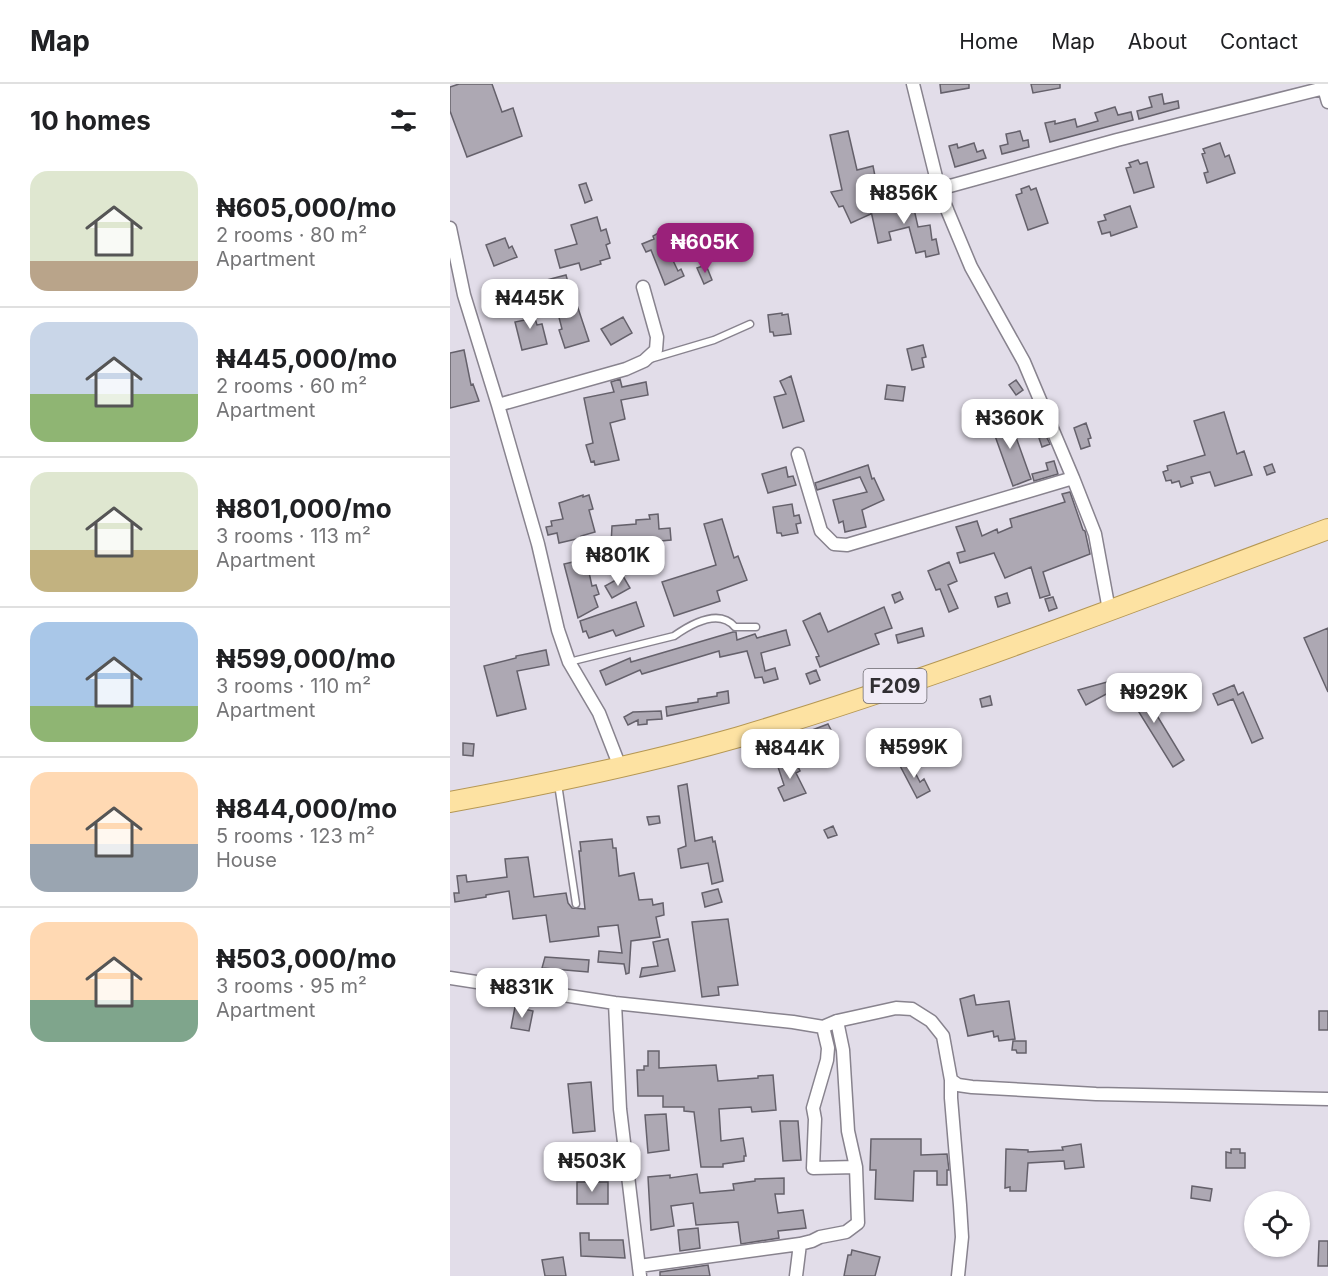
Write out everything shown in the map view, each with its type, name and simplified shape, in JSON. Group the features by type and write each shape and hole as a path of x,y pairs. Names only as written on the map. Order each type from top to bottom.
{"main road":[{"name":"F209","path":"450,802 620,767 740,736 987,654 1328,529"}],"street":[{"path":"913,84 939,189 971,267 1024,362 1095,534 1109,610"},
{"path":"939,189 1117,140 1326,87 1328,102"},
{"path":"450,228 464,296 538,544 558,630 569,662 599,713 620,767"},
{"path":"498,405 626,369 644,361 656,350 657,337 643,287"},
{"path":"798,454 821,531 834,544 847,545 1073,478"},
{"path":"450,978 615,1003 823,1027 837,1021 904,1007 919,1012 931,1021 943,1036 951,1080 962,1237 958,1276"},
{"path":"615,1003 620,1109 640,1271 800,1244 846,1232 858,1223 856,1167 848,1131 843,1050 837,1021"},
{"path":"823,1027 828,1048 827,1060 813,1108 815,1119 813,1168 856,1167"},
{"path":"951,1080 972,1087 1096,1094 1328,1099"},
{"path":"796,1276 800,1244"}],"lane":[{"path":"644,361 714,340 750,324"},
{"path":"569,662 674,636 686,627 712,618 730,622 735,627 756,627"},
{"path":"558,781 576,904"}],"building":[{"path":"459,84 492,84 502,112 513,108 522,136 467,157 450,111 450,87"},
{"path":"940,84 969,84 969,88 941,93"},
{"path":"1031,84 1060,84 1060,88 1033,93"},
{"path":"1162,94 1164,104 1178,101 1179,108 1139,119 1137,111 1152,107 1149,97"},
{"path":"1115,107 1118,115 1131,112 1133,120 1050,142 1045,123 1055,121 1055,124 1075,119 1077,127 1098,121 1095,113"},
{"path":"848,131 857,170 873,166 876,181 873,182 875,194 863,197 871,214 851,223 843,206 839,207 831,192 842,190 830,135"},
{"path":"1020,131 1023,141 1028,140 1029,147 1002,154 1000,146 1008,144 1006,134"},
{"path":"974,143 977,152 983,150 986,158 955,167 949,146 957,144 958,148"},
{"path":"1220,143 1225,157 1229,155 1235,173 1207,183 1204,173 1208,172 1202,154 1205,153 1203,149"},
{"path":"1138,160 1140,164 1147,162 1154,187 1134,193 1126,168 1131,167 1129,163"},
{"path":"586,183 592,200 585,203 579,185"},
{"path":"1029,186 1031,190 1036,188 1048,223 1028,230 1016,195 1022,193 1021,189"},
{"path":"910,191 918,227 930,225 932,240 936,239 939,254 926,257 925,251 916,253 909,227 889,232 891,240 878,243 871,211 898,205 896,195"},
{"path":"1130,206 1137,227 1111,236 1110,232 1102,234 1098,222 1106,220 1104,215"},
{"path":"597,217 601,231 606,229 610,243 606,245 610,258 600,261 601,264 581,270 579,263 560,268 555,250 577,244 571,225"},
{"path":"660,232 662,235 668,232 675,247 668,250 678,271 681,269 684,276 665,285 651,250 646,252 642,244 654,239 653,236"},
{"path":"505,238 509,248 512,246 517,257 494,266 486,245"},
{"path":"706,265 712,280 704,284 697,268"},
{"path":"566,275 574,305 577,305 589,341 565,348 559,330 562,329 554,298 549,299 545,288 537,291 535,283"},
{"path":"530,302 537,325 542,324 547,344 522,350 515,322 525,320 521,304"},
{"path":"782,313 782,315 788,314 791,334 774,336 773,332 770,332 768,315"},
{"path":"623,317 632,333 611,345 601,329"},
{"path":"923,345 926,357 922,358 924,367 912,370 907,349"},
{"path":"464,350 471,385 473,384 479,401 450,408 450,353"},
{"path":"791,376 804,421 783,428 774,397 786,394 780,381"},
{"path":"620,379 622,387 646,382 648,395 621,400 625,419 610,423 619,460 595,465 594,461 591,462 586,445 593,443 584,398 614,392 611,382"},
{"path":"1016,380 1023,390 1016,395 1009,385"},
{"path":"887,385 905,387 903,401 885,399"},
{"path":"1224,412 1237,454 1244,451 1252,475 1215,486 1210,472 1191,477 1193,483 1181,487 1179,481 1172,483 1171,480 1166,481 1163,472 1168,470 1167,466 1205,455 1194,421"},
{"path":"1008,415 1031,479 1013,486 990,422"},
{"path":"1086,423 1091,438 1088,439 1090,446 1081,449 1074,428"},
{"path":"1046,436 1050,444 1042,447 1039,438"},
{"path":"1054,461 1058,474 1034,481 1032,474 1048,470 1046,463"},
{"path":"1272,464 1275,472 1267,475 1264,467"},
{"path":"868,465 872,479 874,478 884,500 862,510 866,527 845,532 843,521 839,523 833,500 867,492 860,477 817,490 815,483"},
{"path":"786,467 788,477 793,476 796,485 768,493 762,474"},
{"path":"1070,492 1085,531 1090,554 1043,572 1050,595 1040,598 1031,567 1005,578 994,553 960,563 957,553 965,551 956,527 977,521 982,536 997,529 998,533 1012,527 1010,519 1065,502 1062,494"},
{"path":"583,495 583,497 589,495 593,509 589,510 595,532 559,543 557,533 548,535 546,527 552,526 551,521 563,519 559,503"},
{"path":"792,504 794,516 799,515 801,523 796,524 798,533 782,536 781,533 777,533 773,507"},
{"path":"658,514 659,529 670,528 671,540 650,542 651,549 629,551 628,544 611,545 612,526 636,524 636,520 650,519 649,515"},
{"path":"722,519 734,558 738,556 747,580 717,591 720,601 674,616 662,582 716,565 704,524"},
{"path":"586,559 592,586 596,585 599,594 594,596 598,607 578,618 564,564"},
{"path":"949,562 957,581 948,585 958,608 949,612 940,589 936,590 928,571"},
{"path":"623,576 630,588 612,598 605,586"},
{"path":"900,592 903,599 895,603 892,595"},
{"path":"1007,593 1010,603 998,607 995,597"},
{"path":"1053,597 1057,608 1049,611 1045,599"},
{"path":"636,602 644,626 616,636 613,630 589,638 586,631 583,632 580,621"},
{"path":"884,607 892,628 875,634 879,644 820,667 816,657 819,656 803,621 820,613 828,632"},
{"path":"922,628 924,636 898,643 896,635"},
{"path":"1328,628 1328,692 1304,638"},
{"path":"786,630 790,645 761,653 765,671 775,668 778,679 764,683 762,677 755,678 747,651 720,657 719,651 642,674 640,670 606,685 600,671 630,658 631,662 733,632 736,632 737,640 755,634 757,638"},
{"path":"546,650 549,665 517,671 526,709 497,716 484,666"},
{"path":"816,670 820,680 810,684 806,674"},
{"path":"1136,674 1138,677 1086,705 1078,690"},
{"path":"1136,681 1184,760 1173,767 1124,688"},
{"path":"1234,685 1238,695 1243,692 1263,738 1252,743 1233,699 1218,705 1213,694"},
{"path":"728,691 729,703 667,716 666,707 698,702 698,699 717,696 717,693"},
{"path":"990,696 992,705 982,707 980,699"},
{"path":"661,711 662,719 647,720 647,724 638,725 638,720 628,725 624,717 633,712"},
{"path":"828,724 833,734 807,744 804,735 808,734 807,732"},
{"path":"463,743 474,744 473,756 463,755"},
{"path":"766,753 767,762 747,765 746,757"},
{"path":"793,756 800,771 796,773 806,793 784,801 778,788 784,785 777,764"},
{"path":"907,757 920,782 924,779 930,791 917,798 898,762"},
{"path":"687,784 695,841 712,837 713,842 715,841 723,881 712,884 708,863 681,868 678,849 686,846 678,786"},
{"path":"659,816 660,823 649,825 647,817"},
{"path":"833,826 837,835 828,838 824,830"},
{"path":"612,839 613,848 616,848 619,876 634,873 639,900 652,899 653,905 663,903 664,915 656,917 660,937 631,941 629,973 626,974 624,964 598,962 599,951 622,953 618,925 598,927 599,936 550,942 546,915 513,919 509,891 455,902 454,893 459,893 457,876 466,875 467,882 507,877 505,859 528,857 534,897 566,893 568,903 572,908 585,909 580,842"},
{"path":"718,889 722,902 705,907 702,893"},
{"path":"728,919 738,985 718,987 719,995 702,997 692,922"},
{"path":"668,939 675,971 640,977 642,968 658,966 653,942"},
{"path":"545,957 589,960 588,972 542,968"},
{"path":"974,995 976,1005 1009,1001 1015,1039 999,1041 998,1036 994,1037 993,1031 968,1036 960,999"},
{"path":"515,1007 533,1011 529,1031 511,1028"},
{"path":"1319,1011 1328,1011 1328,1030 1319,1030"},
{"path":"1013,1041 1026,1041 1026,1053 1017,1053 1016,1050 1012,1050"},
{"path":"648,1051 659,1051 659,1068 716,1065 718,1081 773,1075 776,1110 752,1112 751,1107 719,1109 721,1141 743,1138 746,1156 744,1156 744,1161 723,1164 723,1167 701,1167 694,1112 684,1111 684,1107 663,1107 663,1096 638,1096 637,1070 644,1070 644,1066 648,1066"},
{"path":"591,1082 595,1131 573,1133 568,1084"},
{"path":"666,1114 669,1150 648,1153 645,1115"},
{"path":"780,1121 798,1121 801,1160 783,1161"},
{"path":"871,1139 921,1139 921,1155 947,1154 949,1170 947,1170 947,1185 937,1185 937,1171 914,1171 913,1201 875,1199 876,1170 870,1170"},
{"path":"1081,1144 1084,1167 1065,1169 1064,1161 1028,1163 1026,1191 1010,1191 1010,1187 1005,1188 1006,1149 1028,1150 1028,1152 1063,1150 1062,1147"},
{"path":"1231,1149 1240,1149 1240,1153 1245,1153 1245,1168 1226,1168 1226,1152 1231,1153"},
{"path":"697,1174 700,1193 734,1190 733,1184 755,1181 755,1179 784,1178 784,1194 775,1194 778,1213 803,1210 806,1228 778,1231 779,1238 741,1244 738,1222 696,1225 693,1203 671,1206 674,1226 651,1230 648,1177 670,1175 670,1178"},
{"path":"577,1182 608,1182 608,1204 577,1204"},
{"path":"1192,1186 1212,1189 1210,1201 1191,1198"},
{"path":"698,1228 700,1248 680,1251 678,1230"},
{"path":"580,1233 589,1233 589,1240 623,1240 625,1258 581,1256"},
{"path":"1319,1241 1328,1241 1328,1266 1318,1266"},
{"path":"852,1250 880,1257 875,1276 844,1276 848,1255 851,1255"},
{"path":"563,1257 566,1276 545,1276 542,1260"},
{"path":"708,1265 710,1276 660,1276 660,1272"}]}
